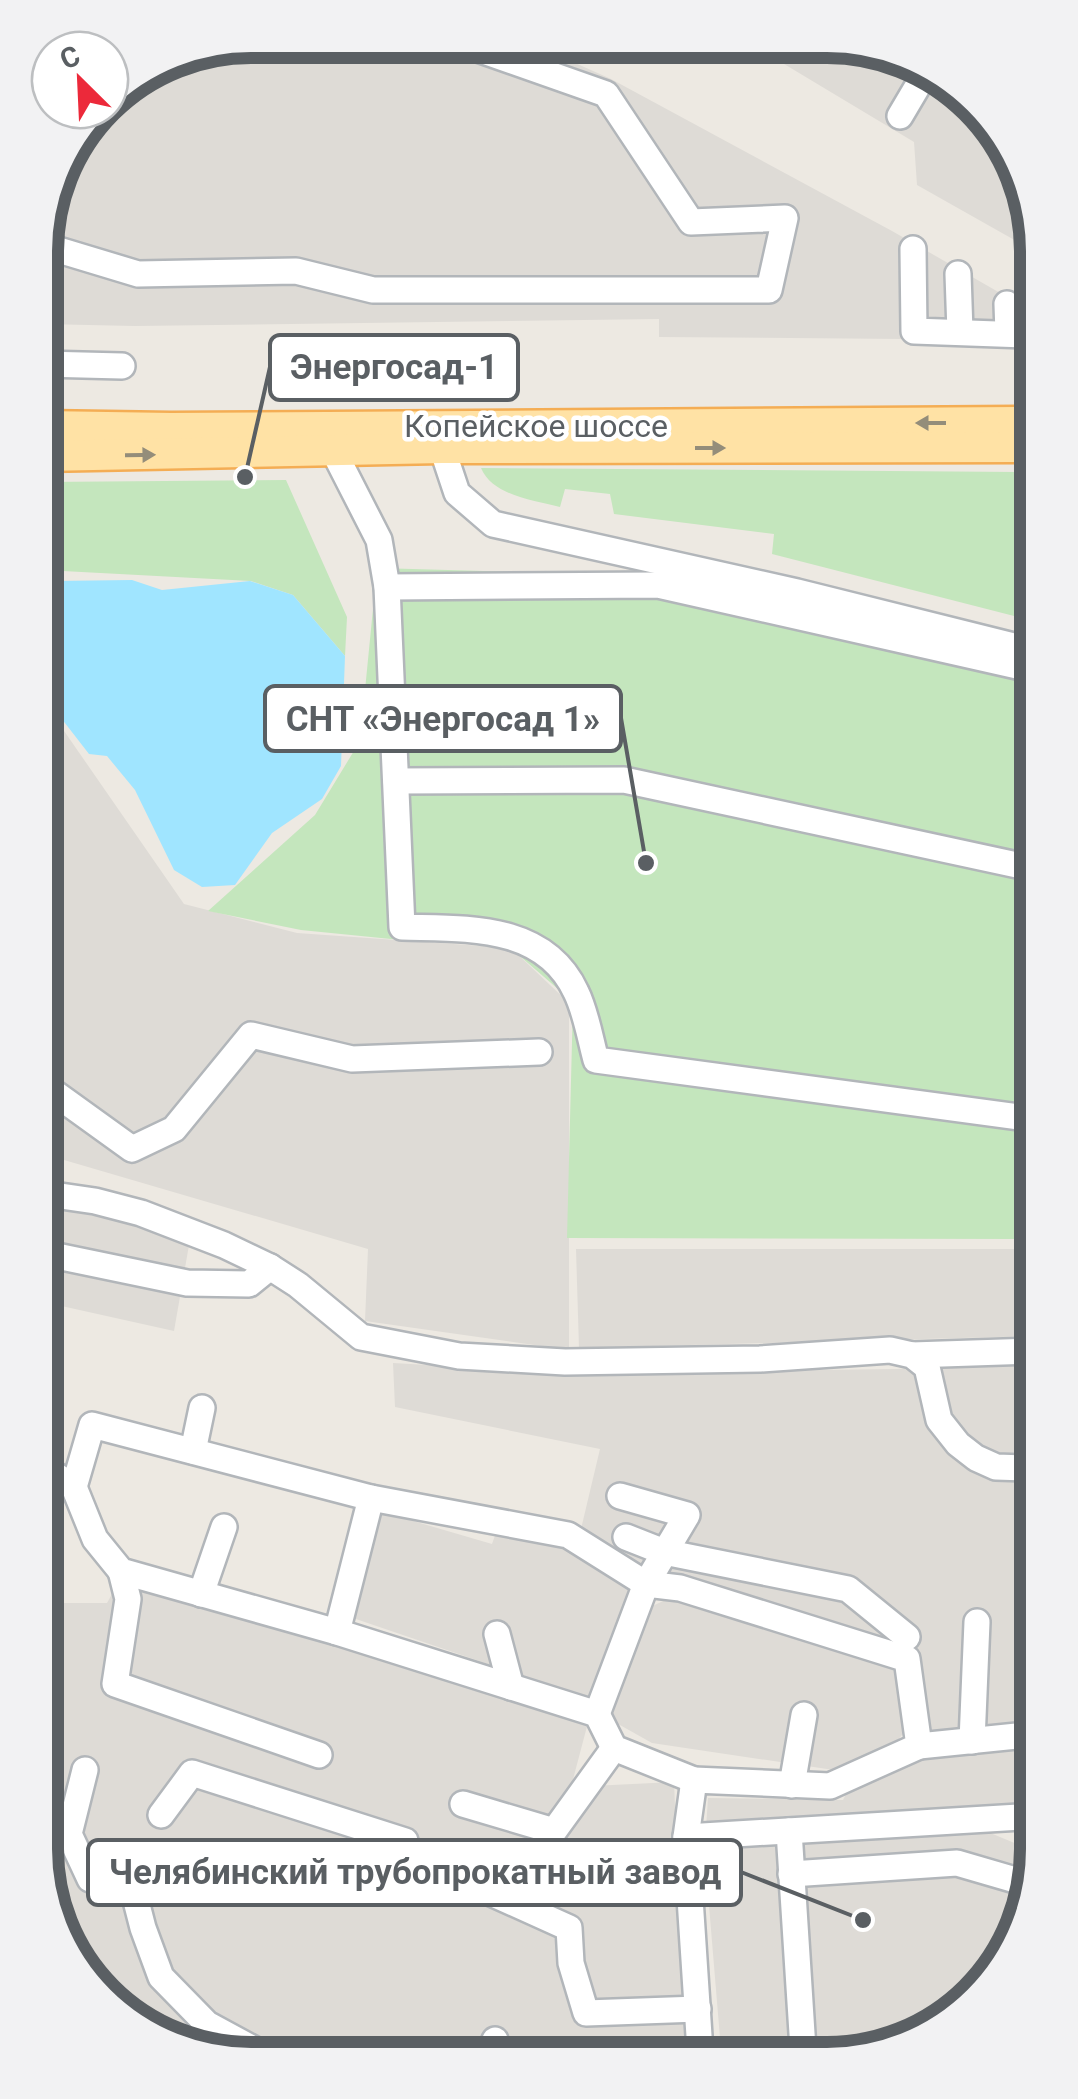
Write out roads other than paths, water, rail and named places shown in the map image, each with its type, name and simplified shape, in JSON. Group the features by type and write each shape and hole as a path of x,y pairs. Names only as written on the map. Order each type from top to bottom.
{"main road":[{"name":"Копейское шоссе","path":"58,426 1020,422"},
{"name":"Копейское шоссе","path":"58,456 442,448 1020,448"}],"street":[{"path":"58,249 138,274 296,270 373,290 769,290 785,218 691,222 606,94 503,58"},
{"path":"900,116 920,81"},
{"path":"913,249 914,331 1018,334 1008,304"},
{"path":"958,274 960,332"},
{"path":"58,364 122,366"},
{"name":"Копейское шоссе","path":"442,448 458,493 493,524 1020,648"},
{"path":"332,450 378,540 387,586 402,928 483,929 538,948 576,990 596,1060 1020,1117"},
{"path":"387,586 658,585 1020,667"},
{"path":"396,781 624,780 1020,866"},
{"path":"58,1096 132,1150 174,1129 251,1035 352,1058 540,1052"},
{"path":"58,1196 141,1213 224,1246 298,1286 362,1337 459,1356 565,1362 760,1360 890,1350 912,1355 1020,1351"},
{"path":"58,1256 186,1283 250,1284 270,1268"},
{"path":"912,1355 926,1367 938,1420 958,1444 996,1467 1020,1468"},
{"path":"193,1451 202,1408"},
{"path":"74,1487 92,1425 371,1498 568,1535 646,1584 680,1588 906,1659 919,1746"},
{"path":"58,1477 74,1487 95,1539 121,1571 128,1599 115,1684 319,1755"},
{"path":"597,1714 646,1584 688,1515 620,1496"},
{"path":"337,1632 371,1498"},
{"path":"202,1594 224,1528"},
{"path":"626,1537 664,1552 848,1590 908,1636"},
{"path":"121,1571 337,1632 597,1714 614,1748 694,1780 830,1786 919,1746 1020,1736"},
{"path":"972,1741 977,1622"},
{"path":"497,1634 511,1687"},
{"path":"792,1784 804,1715"},
{"path":"463,1804 554,1831 614,1748"},
{"path":"84,1770 69,1834 90,1878 134,1892 162,1977 205,2036"},
{"path":"162,1814 192,1772 406,1841 409,1856 569,1928 570,1963 586,2013 698,2009"},
{"path":"694,1780 686,1838 700,2042"},
{"path":"686,1838 1020,1817"},
{"path":"788,1831 803,2042"},
{"path":"791,1874 957,1863 1018,1880"}],"water":[{"path":"132,580 162,590 250,581 293,595 345,656 341,766 322,799 272,833 235,885 202,887 174,870 135,790 107,756 89,754 58,714 58,581"}],"place":[{"name":"Энергосад-1","path":"245,477"},
{"name":"СНТ «Энергосад 1»","path":"646,863"},
{"name":"Челябинский трубопрокатный завод","path":"863,1920"}]}
